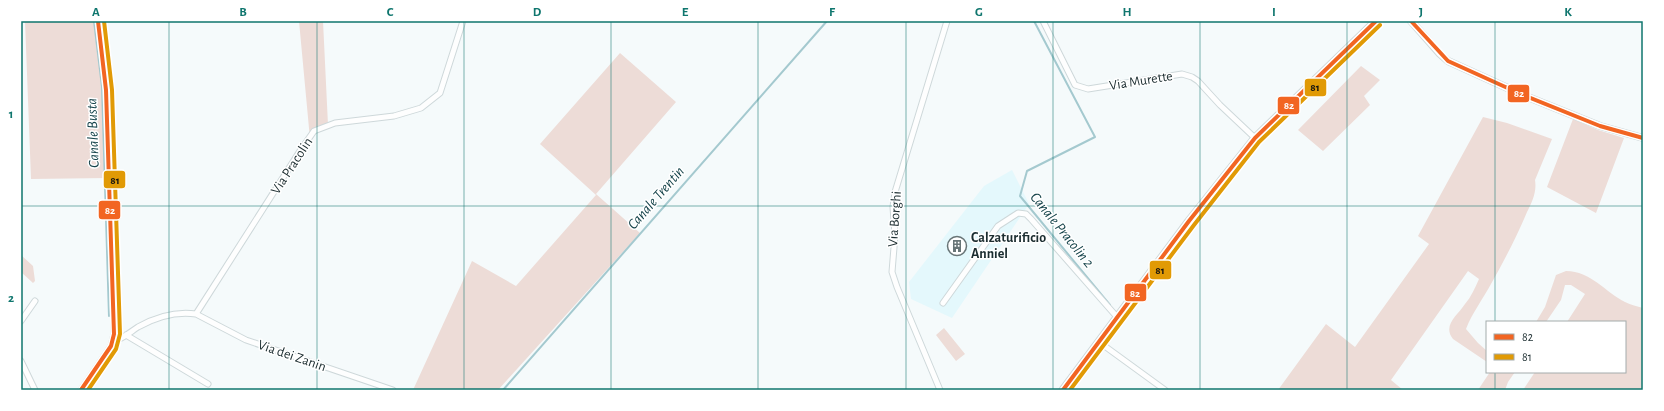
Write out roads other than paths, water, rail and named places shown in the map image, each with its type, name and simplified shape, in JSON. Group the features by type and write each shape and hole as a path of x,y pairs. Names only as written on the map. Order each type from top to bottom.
{"main road":[{"path":"1063,390 1189,221 1255,138 1376,21"}],"street":[{"path":"81,390 113,341 106,90 98,21"},
{"name":"Via Pracolin","path":"196,314 314,131 335,123 394,116 421,108 440,93 463,21"},
{"name":"Via Borghi","path":"940,390 892,272 895,235 893,207 895,192 947,21"},
{"name":"Via Murette","path":"1043,21 1075,85 1088,89 1182,74 1192,77 1198,81 1220,105 1255,138"},
{"path":"1411,21 1448,61 1523,95 1600,126 1643,138"},
{"path":"943,303 998,226 1018,213 1026,214 1031,219 1117,317"},
{"path":"21,321 35,301"},
{"path":"113,341 120,339 159,317 175,313 196,314"},
{"name":"Via dei Zanin","path":"196,314 246,340 393,390"},
{"path":"126,335 208,384"},
{"path":"1099,342 1164,390"},
{"path":"21,361 34,390"}],"waterway":[{"name":"Canale Busta","path":"94,21 102,87 109,316"},
{"name":"Canale Trentin","path":"503,390 827,21"},
{"name":"Canale Pracolin 2","path":"1034,21 1095,137 1027,171 1020,196 1110,305"}],"place":[{"name":"Calzaturificio Anniel","path":"957,246"}]}
